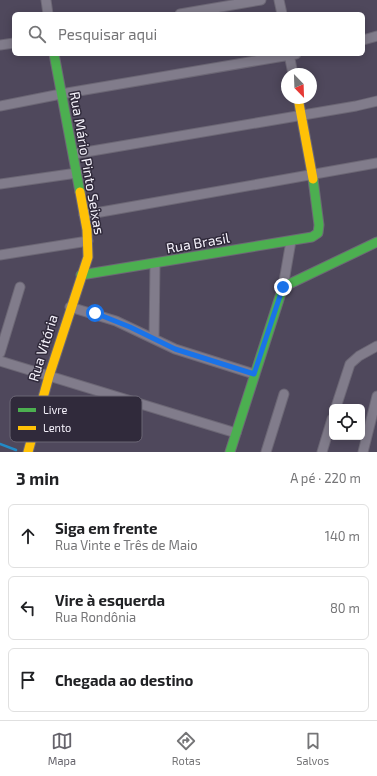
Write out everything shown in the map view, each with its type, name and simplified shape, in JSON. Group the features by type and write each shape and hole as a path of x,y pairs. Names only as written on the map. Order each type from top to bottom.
{"street":[{"path":"46,0 48,12"},
{"path":"192,12 261,0"},
{"path":"279,0 282,12"},
{"path":"365,39 377,36"},
{"path":"0,45 12,43"},
{"name":"Rua Mário Pinto Seixas","path":"54,56 60,94 74,154 88,240 88,257 81,276"},
{"path":"0,106 60,94 279,56"},
{"path":"291,56 292,68"},
{"path":"74,154 377,101"},
{"path":"299,104 312,174"},
{"path":"84,215 377,163"},
{"path":"0,184 77,173"},
{"name":"Rua Brasil","path":"81,276 312,237 318,233 320,225 312,174"},
{"path":"0,255 88,240"},
{"path":"230,452 283,287 291,241"},
{"path":"283,287 377,242"},
{"path":"154,339 155,264"},
{"name":"Rua Vitória","path":"43,396 70,307 81,276"},
{"path":"0,353 20,287"},
{"path":"70,307 116,321 175,349 254,374"},
{"path":"337,404 350,364 377,346"},
{"path":"0,361 115,396"},
{"path":"266,452 284,394"},
{"path":"363,452 377,396"},
{"path":"142,404 236,433"},
{"path":"322,452 329,429"},
{"name":"Rua Vitória","path":"28,452 31,442"}],"waterway":[{"path":"0,444 16,450"}],"traffic: fast":[{"path":"54,56 80,192"},
{"path":"81,275 312,237 318,233 319,225 313,179"},
{"path":"230,452 283,287 377,242"}],"traffic: slow":[{"path":"299,104 313,179"},
{"path":"43,396 88,257 87,230 80,192"},
{"path":"28,452 31,442"}],"route":[{"path":"95,313 130,327 175,349 254,374 274,310 283,287"}]}
